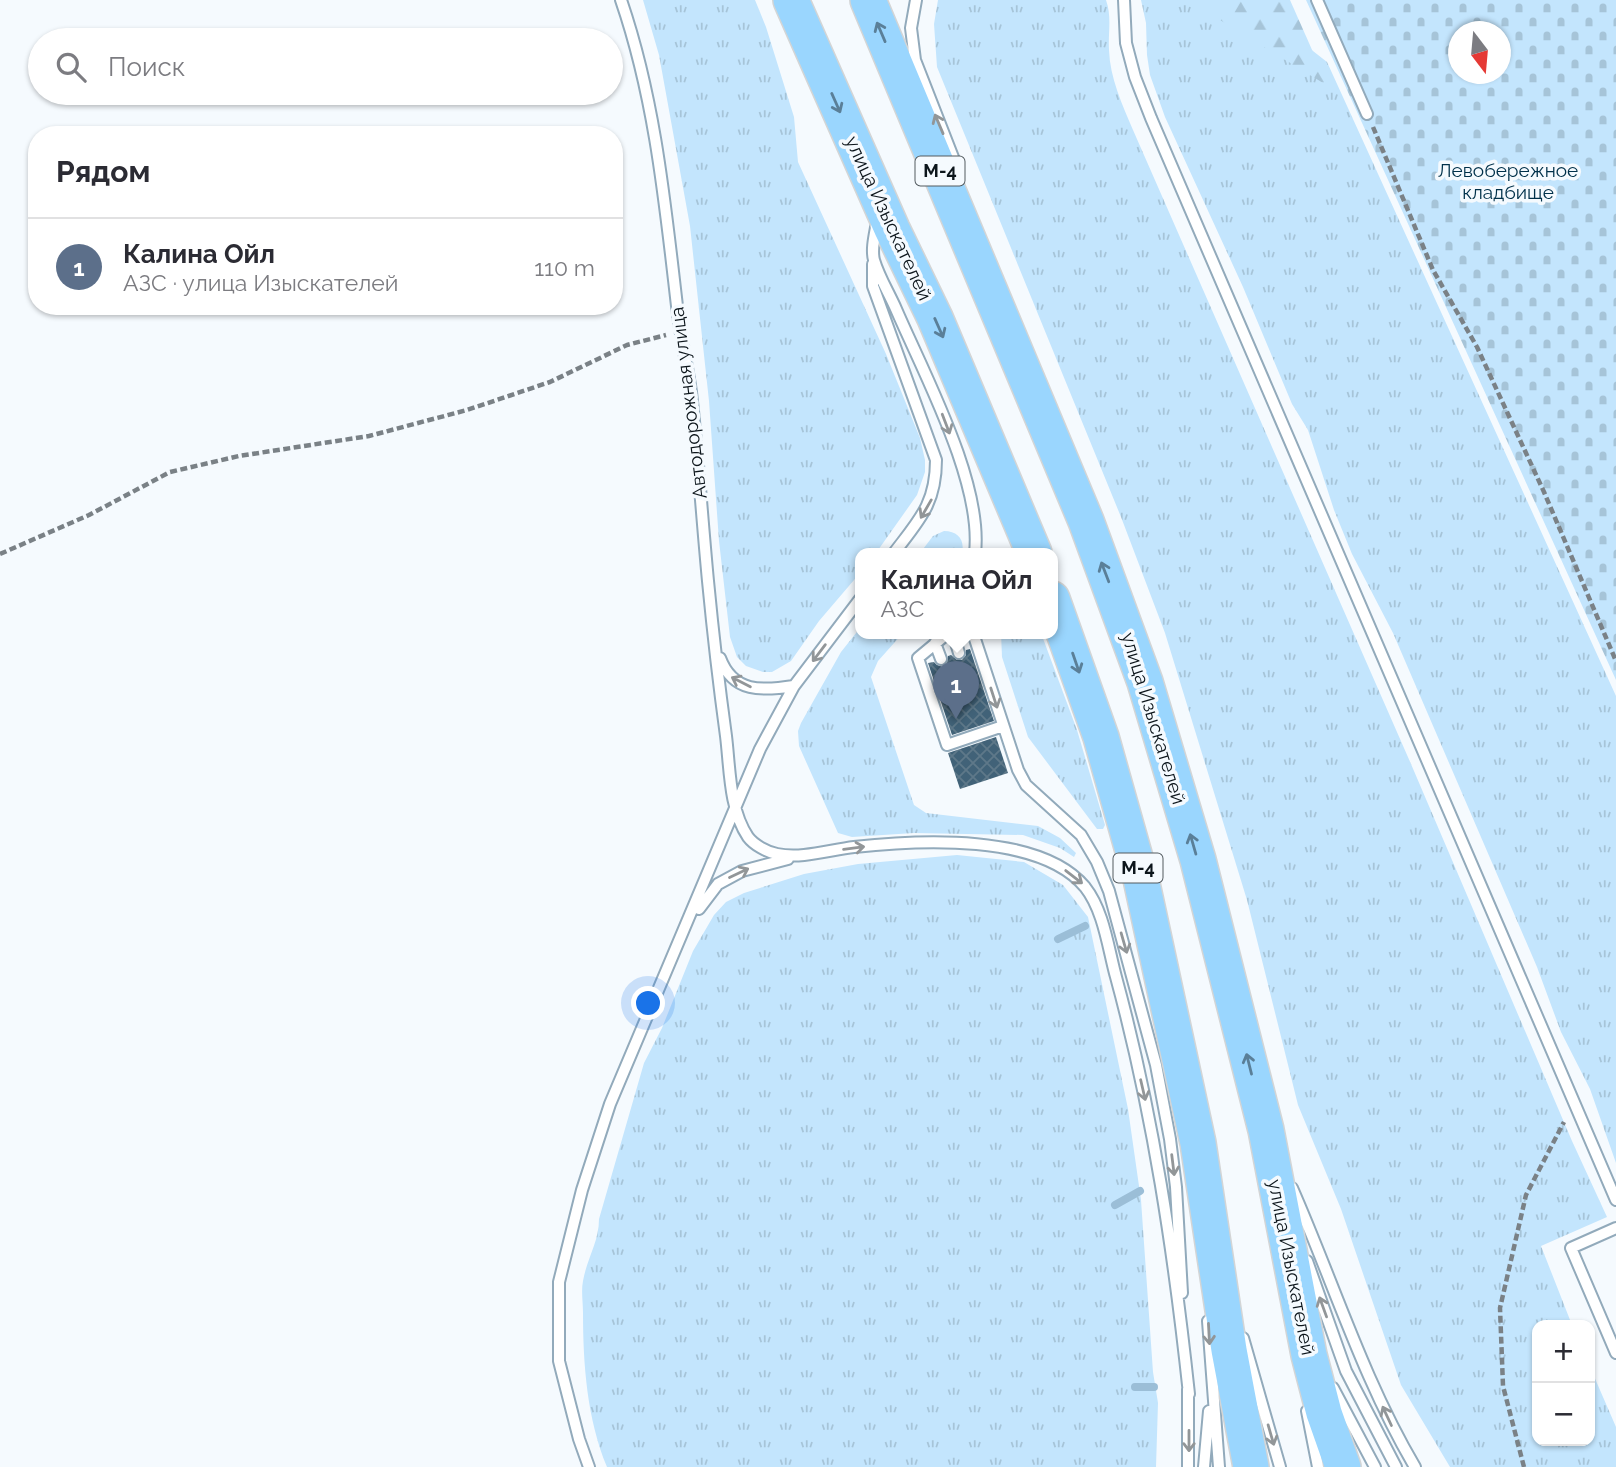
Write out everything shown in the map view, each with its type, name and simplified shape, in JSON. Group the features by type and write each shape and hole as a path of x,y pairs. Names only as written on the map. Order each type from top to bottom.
{"highway":[{"name":"улица Изыскателей","path":"791,0 879,200 935,318 1032,548"},
{"name":"улица Изыскателей","path":"867,0 1086,522 1145,682 1198,860 1266,1130 1309,1355 1324,1413 1349,1461"},
{"name":"М-4","path":"1058,616 1101,737 1141,879 1198,1143 1234,1336 1251,1467"}],"lane":[{"name":"Автодорожная улица","path":"621,0 635,39 649,98 661,175 680,331 690,387 713,638 736,810"},
{"path":"916,0 911,27 915,60 958,172"},
{"path":"1124,0 1126,43 1151,118 1616,1200"},
{"path":"1317,0 1367,114"},
{"path":"879,200 873,286 936,460 936,481 932,499 898,548"},
{"path":"975,222 987,282"},
{"path":"873,258 943,416 961,465 973,502 976,548"},
{"path":"589,1467 559,1361 559,1282 582,1190 610,1104 760,749 794,686 855,606"},
{"path":"713,638 724,667 732,679 750,687 771,689 794,686"},
{"path":"941,639 918,658 947,745 1003,726"},
{"path":"953,639 959,653"},
{"path":"976,639 1018,770 1026,785 1081,835 1097,862 1110,891 1130,963 1156,1065 1176,1187 1189,1394 1188,1467"},
{"path":"935,643 941,659"},
{"path":"736,810 749,840 762,848 779,855 815,854"},
{"path":"680,942 699,908 719,884 742,871 767,863 851,847 914,842 985,845 1028,852 1060,867 1083,884 1096,904 1123,1002 1152,1129 1189,1394"},
{"path":"1266,1130 1297,1233"},
{"path":"1266,1130 1306,1221 1362,1363 1397,1437 1416,1467"},
{"path":"1198,1143 1205,1269"},
{"path":"1198,1143 1233,1297"},
{"path":"1616,1228 1571,1248 1616,1353"},
{"path":"1292,1263 1322,1359"},
{"path":"1292,1263 1394,1464"},
{"path":"1208,1310 1219,1467"},
{"path":"1234,1336 1256,1426"},
{"path":"1234,1336 1239,1467"},
{"path":"1234,1336 1280,1467"},
{"path":"1204,1467 1212,1380"},
{"path":"1211,1467 1212,1380"},
{"path":"1349,1461 1330,1383 1375,1467"},
{"path":"1305,1404 1318,1467"},
{"path":"1308,1417 1325,1467"}],"path":[{"path":"1367,114 1433,270 1477,347 1544,492 1616,661"},
{"path":"0,554 89,515 170,472 239,456 369,436 467,410 550,382 627,345 680,331"},
{"path":"1524,1467 1503,1386 1500,1308 1526,1195 1574,1104"}],"green space":[{"path":"643,0 755,0 794,117 798,162 886,354 920,438 925,460 925,472 917,495 880,548 855,548 855,579 819,621 791,661 772,672 746,666 737,657 730,637 690,226 659,55"},
{"path":"938,0 1106,0 1110,60 1114,81 1125,110 1607,1217 1541,1246 1570,1320 1532,1320 1532,1446 1595,1446 1595,1379 1616,1427 1616,1467 1450,1467 1401,1385 1341,1209 1298,1105 1247,900 1165,633 1121,517 937,67 934,24"},
{"path":"1141,0 1248,0 1327,62 1616,696 1616,1163 1590,1089 1561,1032 1537,967 1393,633 1352,554 1334,510 1308,430 1292,404 1243,287 1165,117 1150,75 1146,23"},
{"path":"1209,0 1290,0 1328,86 1220,20"},
{"name":"Левобережное кладбище","path":"1306,0 1616,0 1616,680"},
{"path":"944,531 953,533 959,537 962,548 924,548 933,536"},
{"path":"855,634 855,639 898,639 878,661 871,677 914,805 926,813 1038,826 1060,838 1076,853 1074,857 1060,848 1023,835 914,833 852,837 838,833 799,746 798,731 841,652"},
{"path":"1001,639 1043,639 1077,730 1105,825 1103,829 1097,829 1028,737 1002,657"},
{"path":"957,855 1024,862 1063,885 1088,917 1128,1109 1141,1200 1153,1372 1158,1403 1156,1467 607,1467 595,1430 588,1391 584,1352 583,1281 644,1063 662,1028 693,951 714,915 726,902 744,893 804,874 858,864"}],"building":[{"path":"970,649 994,721 952,735 928,663 934,662 943,667 948,656 962,660 966,650"},
{"path":"996,737 1008,773 960,789 948,753"}],"waterway":[{"path":"1058,939 1085,926"},
{"path":"1115,1205 1140,1191"},
{"path":"1135,1387 1154,1387"}],"place":[{"name":"Калина Ойл","path":"956,719"}]}
